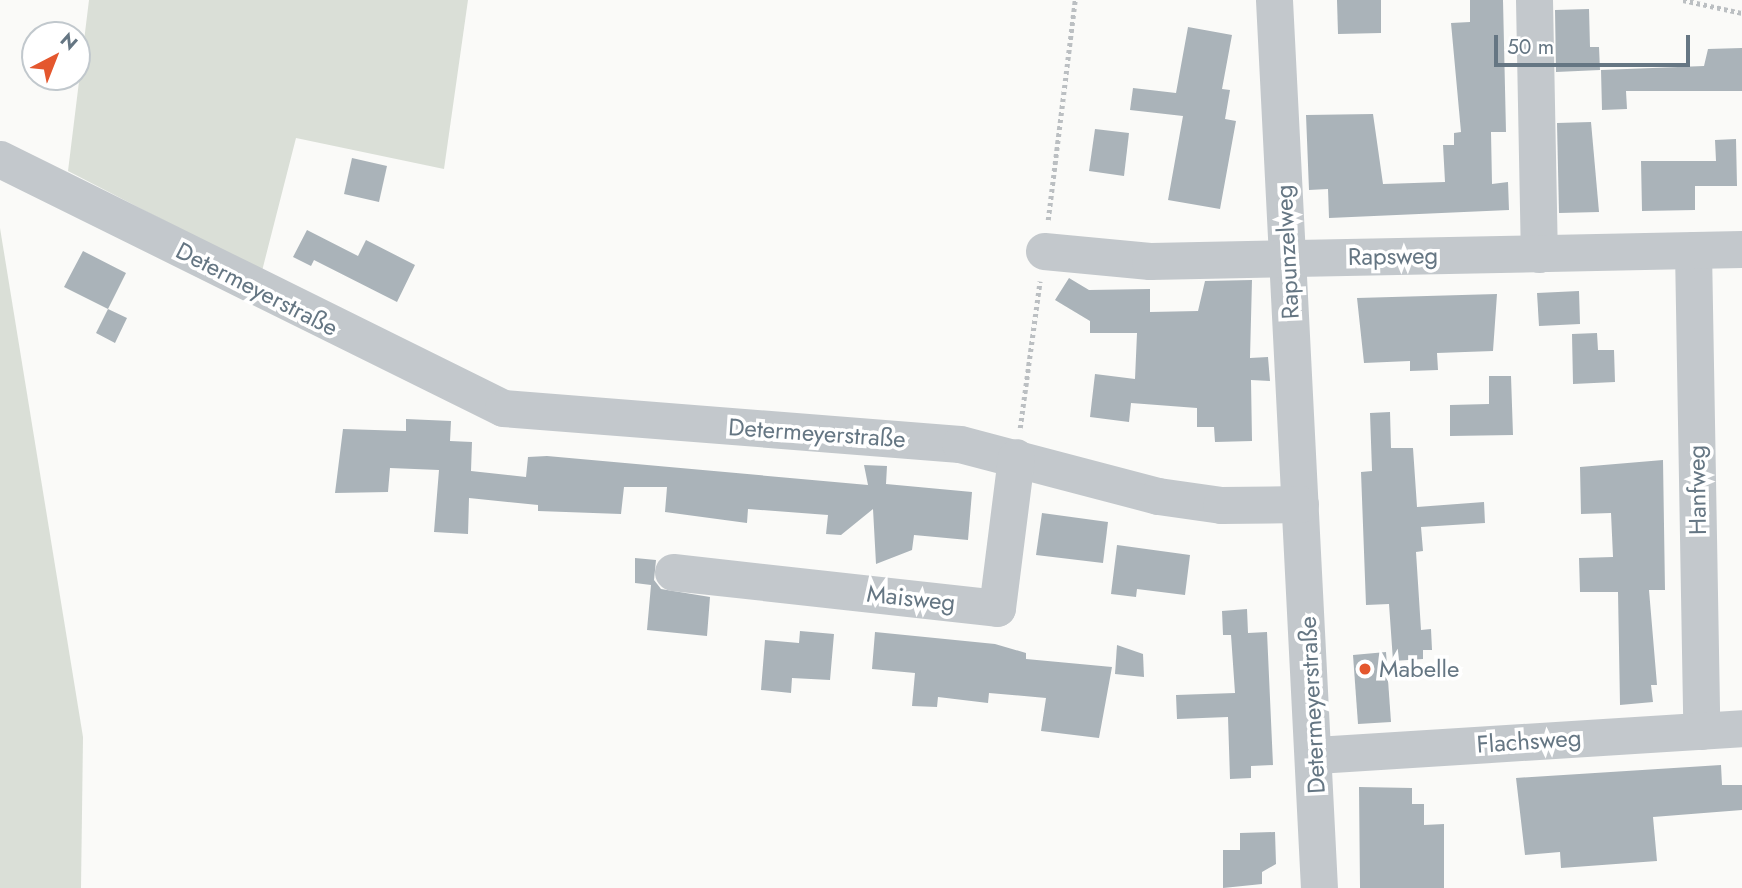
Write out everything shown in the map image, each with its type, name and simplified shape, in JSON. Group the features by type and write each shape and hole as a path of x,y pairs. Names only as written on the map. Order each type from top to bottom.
{"street":[{"name":"Rapunzelweg","path":"1274,0 1300,504"},
{"path":"1534,0 1539,254"},
{"name":"Determeyerstraße","path":"0,159 503,408 960,444 1158,496 1221,505 1300,504 1315,755 1319,888"},
{"name":"Rapsweg","path":"1045,251 1150,261 1742,249"},
{"name":"Hanfweg","path":"1693,250 1701,731"},
{"name":"Maisweg","path":"673,572 998,608 1016,457"},
{"name":"Flachsweg","path":"1315,755 1742,728"}],"path":[{"path":"1683,0 1742,13"}],"shaded area":[{"path":"89,0 468,0 444,169 296,138 262,271 68,171 78,91 91,91 91,21 86,21"},
{"path":"0,228 83,737 81,888 0,888"}],"building":[{"path":"1337,0 1381,0 1381,33 1338,34"},
{"path":"1470,0 1503,0 1506,132 1491,132 1492,184 1508,182 1509,210 1329,218 1328,189 1309,190 1306,115 1373,114 1383,184 1445,182 1443,145 1454,145 1454,133 1461,132 1451,23 1470,22"},
{"path":"1589,9 1590,47 1599,47 1600,70 1556,72 1555,10"},
{"path":"1188,27 1232,35 1222,89 1230,90 1225,119 1236,121 1220,209 1168,200 1183,116 1130,110 1133,88 1176,93"},
{"path":"1742,48 1742,91 1626,91 1627,109 1602,110 1601,70 1704,66 1708,49"},
{"path":"1591,122 1599,212 1559,213 1557,123"},
{"path":"1095,129 1129,133 1124,176 1089,171"},
{"path":"1736,139 1737,186 1695,186 1695,210 1642,211 1641,161 1716,161 1715,140"},
{"path":"352,158 387,166 379,202 344,194"},
{"path":"307,230 358,256 366,240 415,265 397,302 314,260 311,266 293,257"},
{"path":"83,251 126,273 108,309 64,287"},
{"path":"1069,278 1089,290 1150,289 1150,312 1198,311 1205,281 1252,280 1250,358 1268,357 1270,381 1251,380 1252,441 1215,442 1214,427 1197,427 1197,408 1131,403 1129,422 1090,417 1095,374 1135,379 1137,333 1090,333 1090,321 1055,300"},
{"path":"1579,291 1580,324 1539,326 1537,293"},
{"path":"1497,294 1493,351 1437,353 1438,370 1410,371 1410,361 1364,363 1357,298"},
{"path":"108,309 127,318 115,343 96,333"},
{"path":"1597,333 1598,350 1614,350 1615,382 1573,384 1572,334"},
{"path":"1489,376 1511,376 1513,435 1450,436 1450,405 1489,404"},
{"path":"1390,412 1391,448 1413,448 1417,507 1484,502 1485,523 1421,527 1423,551 1416,552 1421,630 1431,629 1432,650 1423,650 1423,659 1393,661 1389,604 1366,605 1361,472 1372,471 1370,413"},
{"path":"406,419 451,421 450,441 472,442 471,471 526,477 528,457 547,456 868,485 864,465 887,466 886,484 972,492 968,540 914,535 912,550 876,564 873,509 841,535 826,534 828,515 748,509 747,523 665,512 667,487 624,487 621,514 538,511 538,505 469,498 468,534 434,532 439,470 390,468 388,492 335,493 343,429 406,431"},
{"path":"1663,460 1665,590 1649,590 1657,685 1651,685 1653,702 1620,705 1618,592 1580,592 1579,558 1613,557 1611,513 1581,514 1580,467"},
{"path":"1042,513 1108,522 1103,563 1036,555"},
{"path":"1117,545 1190,555 1185,595 1137,589 1136,597 1111,594"},
{"path":"635,558 656,560 654,580 661,589 710,597 707,636 647,630 651,585 635,583"},
{"path":"1247,609 1248,633 1267,632 1273,765 1251,766 1251,778 1230,779 1228,717 1177,719 1176,695 1235,693 1231,635 1223,635 1222,611"},
{"path":"800,631 834,634 830,680 792,678 791,693 761,690 765,640 799,643"},
{"path":"875,632 995,644 1026,653 1026,659 1112,667 1099,738 1041,731 1046,698 989,693 988,703 938,697 937,707 912,706 915,673 872,669"},
{"path":"1117,645 1143,654 1144,677 1115,674"},
{"path":"1386,652 1391,722 1358,724 1353,655"},
{"path":"1721,765 1722,785 1742,785 1742,810 1653,817 1657,861 1561,868 1560,852 1525,855 1516,778"},
{"path":"1359,787 1412,788 1412,804 1424,804 1424,825 1444,824 1444,888 1360,888"},
{"path":"1275,832 1276,864 1262,872 1262,884 1223,888 1223,850 1240,850 1240,833"}],"place":[{"name":"Mabelle","path":"1365,669"}]}
